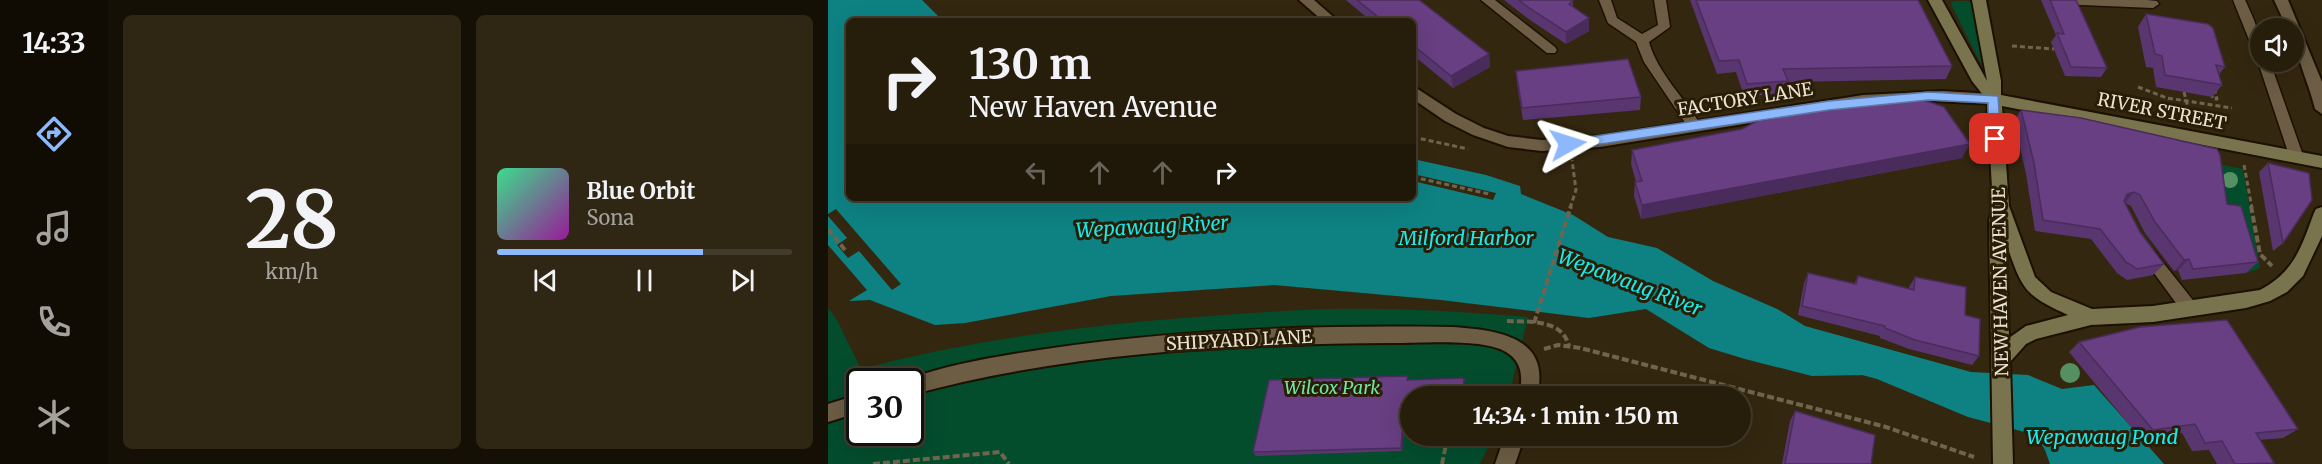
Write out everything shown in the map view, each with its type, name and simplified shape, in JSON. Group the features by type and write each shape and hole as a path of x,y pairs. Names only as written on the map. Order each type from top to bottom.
{"main road":[{"path":"1935,0 1979,81 1994,99"},
{"name":"NEW HAVEN AVENUE","path":"1979,0 1994,81 1995,139 2001,206 1997,221 2003,464"},
{"name":"RIVER STREET","path":"1994,99 2322,162"},
{"path":"2001,206 2028,281 2045,297 2091,317"},
{"path":"2002,365 2020,338 2032,332 2091,317 2153,314 2246,301 2281,287 2297,271 2310,247 2322,213"}],"street":[{"path":"1306,0 1327,18"},
{"path":"2281,0 2288,18"},
{"path":"2304,56 2317,87 2322,109"},
{"name":"FACTORY LANE","path":"1416,94 1461,123 1503,140 1536,145 1568,144 1904,97 1994,99"},
{"name":"SHIPYARD LANE","path":"924,383 985,368 1065,354 1162,344 1260,338 1428,335 1489,339 1507,343 1523,353"},
{"path":"1523,353 1531,368 1529,386"},
{"path":"828,413 846,407"},
{"path":"1505,464 1511,446"}],"lane":[{"path":"1487,0 1551,50"},
{"path":"1605,0 1612,20 1642,40 1644,54 1688,113 1695,127"},
{"path":"1642,40 1664,27 1660,0"},
{"path":"2058,0 2153,4"},
{"path":"2239,0 2250,23"},
{"path":"2267,72 2297,158"},
{"path":"2137,238 2190,309"}],"path":[{"path":"2012,46 2054,49"},
{"path":"2138,87 2161,96 2232,108"},
{"path":"2184,92 2190,116"},
{"path":"1568,144 1576,175 1576,190 1534,323 1562,330 1569,337 1569,346"},
{"path":"2244,165 2260,254 2272,266"},
{"path":"1416,178 1489,194"},
{"path":"828,229 845,250"},
{"path":"1523,353 1558,345 1569,346 1886,427 1974,457"},
{"path":"1442,464 1446,446"},
{"path":"873,464 916,462 1000,452 1009,464"}],"green space":[{"path":"1953,1 1968,1 1973,4 1985,64 1980,62 1951,4"},
{"path":"2208,162 2243,169 2260,268 2247,273 2230,217"},
{"name":"Wilcox Park","path":"828,308 837,320 861,368 846,368 846,446 924,446 924,368 865,368 948,349 1079,328 1272,312 1393,309 1528,317 1511,386 1400,386 1400,446 1489,446 1480,464 828,464"}],"water":[{"name":"Milford Harbor","path":"828,0 922,0 940,18 846,18 846,201 1416,201 1416,160 1486,175 1520,186 1521,194 1573,215 1608,237 1657,248 1713,281 1777,309 1805,326 1971,372 2028,375 2062,389 2094,385 2164,464 2050,464 2036,435 1968,417 1877,379 1862,375 1812,376 1709,348 1646,309 1589,318 1441,300 1274,285 1111,296 965,323 935,325 870,300 849,301 867,290 828,245"}],"pier":[{"path":"1416,175 1496,193 1493,200 1416,182"},
{"path":"836,209 901,284 892,290 859,251 848,258 837,245 847,238 828,216"}],"building":[{"path":"1357,0 1419,0 1489,54 1451,76 1416,47 1416,18 1379,18"},
{"path":"1519,0 1571,0 1573,1 1569,4 1589,18 1566,32"},
{"path":"1696,0 1918,0 1952,66 1783,69 1788,81 1747,84 1739,60 1719,61"},
{"path":"2050,0 2076,0 2107,68 2071,67 2057,33 2064,34"},
{"path":"2146,14 2208,24 2213,28 2225,67 2216,65 2222,85 2165,75 2162,56 2155,54"},
{"path":"1628,59 1641,97 1522,108 1516,71"},
{"path":"1906,94 1944,107 1970,144 1642,205 1635,182 1642,181 1632,150 1742,129 1757,121"},
{"path":"2021,110 2081,118 2217,149 2220,155 2227,204 2241,206 2258,262 2193,269 2189,259 2184,260 2155,222 2140,195 2134,192 2127,194 2124,201 2140,232 2164,264 2137,269 2126,262 2100,229 2043,220 2034,163"},
{"path":"2268,163 2309,173 2312,200 2283,243"},
{"path":"1808,273 1856,284 1858,276 1914,290 1915,277 1966,287 1965,315 1980,319 1979,356 1915,340 1885,328 1885,326 1802,306"},
{"path":"2227,320 2298,429 2256,433 2274,463 2235,464 2222,441 2205,443 2195,424 2153,430 2079,342 2140,327"},
{"path":"1408,376 1407,380 1464,378 1464,386 1400,386 1401,448 1253,452 1269,380"},
{"path":"1795,411 1875,435 1871,464 1785,464"}],"route":[{"path":"1568,144 1880,99 1928,96 1994,99 1995,139"}],"water label":[{"name":"Wepawaug River","path":"1152,226"},
{"name":"Wepawaug River","path":"1630,282"},
{"name":"Wepawaug Pond","path":"2102,436"}]}
